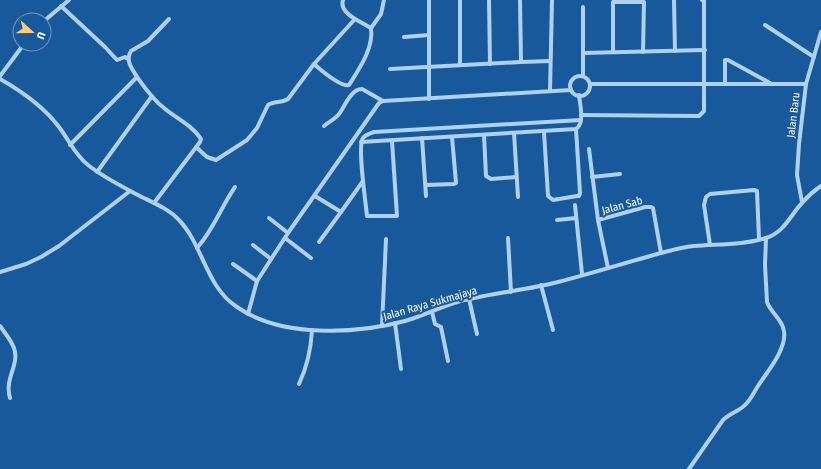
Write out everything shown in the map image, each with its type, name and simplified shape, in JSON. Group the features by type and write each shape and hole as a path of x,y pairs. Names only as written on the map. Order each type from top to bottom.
{"street":[{"path":"52,14 69,0"},
{"path":"343,0 341,3 346,13 355,20 371,28"},
{"path":"314,64 340,83 345,86 349,85 364,58 371,40 371,28 381,14 384,0"},
{"path":"429,0 429,99"},
{"path":"460,0 460,65"},
{"path":"489,0 490,64"},
{"path":"520,0 521,62"},
{"path":"550,91 552,0"},
{"path":"674,0 675,51"},
{"path":"392,140 397,216 367,216 361,142 364,136 374,132 581,118 699,116 704,111 705,84 704,1 702,0"},
{"path":"613,52 613,2 644,2 643,52"},
{"path":"61,6 117,60 125,57 128,59"},
{"path":"583,7 583,76"},
{"path":"154,203 201,139 184,122 164,108 152,96 137,77 128,62 131,51 148,41 169,19"},
{"path":"196,147 207,157 216,160 247,140 257,128 268,105 286,100 314,64 355,20"},
{"path":"765,25 814,57"},
{"name":"Jalan Baru","path":"802,202 797,175 799,144 806,84 821,32"},
{"path":"404,37 429,35"},
{"path":"584,53 705,50"},
{"path":"0,77 18,52"},
{"path":"725,84 725,60 728,60 770,83"},
{"path":"390,70 550,61"},
{"path":"571,90 573,79 577,76 583,76 590,84"},
{"name":"Jalan Raya Sukmajaya","path":"0,77 35,101 49,115 82,161 97,172 154,203 178,220 197,248 207,270 218,289 226,299 248,314 280,325 312,330 342,330 382,326 432,312 457,302 541,285 661,253 694,246 759,240 779,231 786,225 802,202 821,186"},
{"path":"70,145 137,77"},
{"path":"590,84 806,84"},
{"path":"248,314 257,282 271,259 379,103 383,101 571,90 575,94 583,95 587,92 590,84"},
{"path":"324,126 338,115 354,92 358,89 362,89 383,101"},
{"path":"544,132 548,196 553,200 579,196 576,129 579,127 581,118 579,95"},
{"path":"97,172 152,96"},
{"path":"361,142 576,129"},
{"path":"514,133 518,197"},
{"path":"484,135 486,176 491,179 516,177"},
{"path":"426,185 456,183 452,137"},
{"path":"422,138 426,196"},
{"path":"588,149 598,220 608,268"},
{"path":"592,177 620,174"},
{"path":"319,242 363,181"},
{"path":"197,248 212,229 228,197 236,187"},
{"path":"0,272 41,258 59,246 130,191"},
{"path":"710,245 704,201 710,194 757,191 759,240"},
{"path":"315,196 341,212"},
{"path":"575,205 582,274"},
{"name":"Jalan Sab","path":"598,220 645,207 653,208 661,253"},
{"path":"269,218 288,233"},
{"path":"557,220 576,218"},
{"path":"285,238 311,258"},
{"path":"508,238 511,292"},
{"path":"689,469 723,420 729,414 745,405 750,400 774,361 784,340 783,325 769,308 767,302 765,266 766,238"},
{"path":"382,326 386,239"},
{"path":"253,245 271,259"},
{"path":"233,264 257,282"},
{"path":"541,285 553,330"},
{"path":"469,299 477,334"},
{"path":"432,312 435,324 441,327 448,361"},
{"path":"395,323 401,369"},
{"path":"0,326 14,348 15,363 8,384 10,398"},
{"path":"299,384 311,348 312,330"}]}
